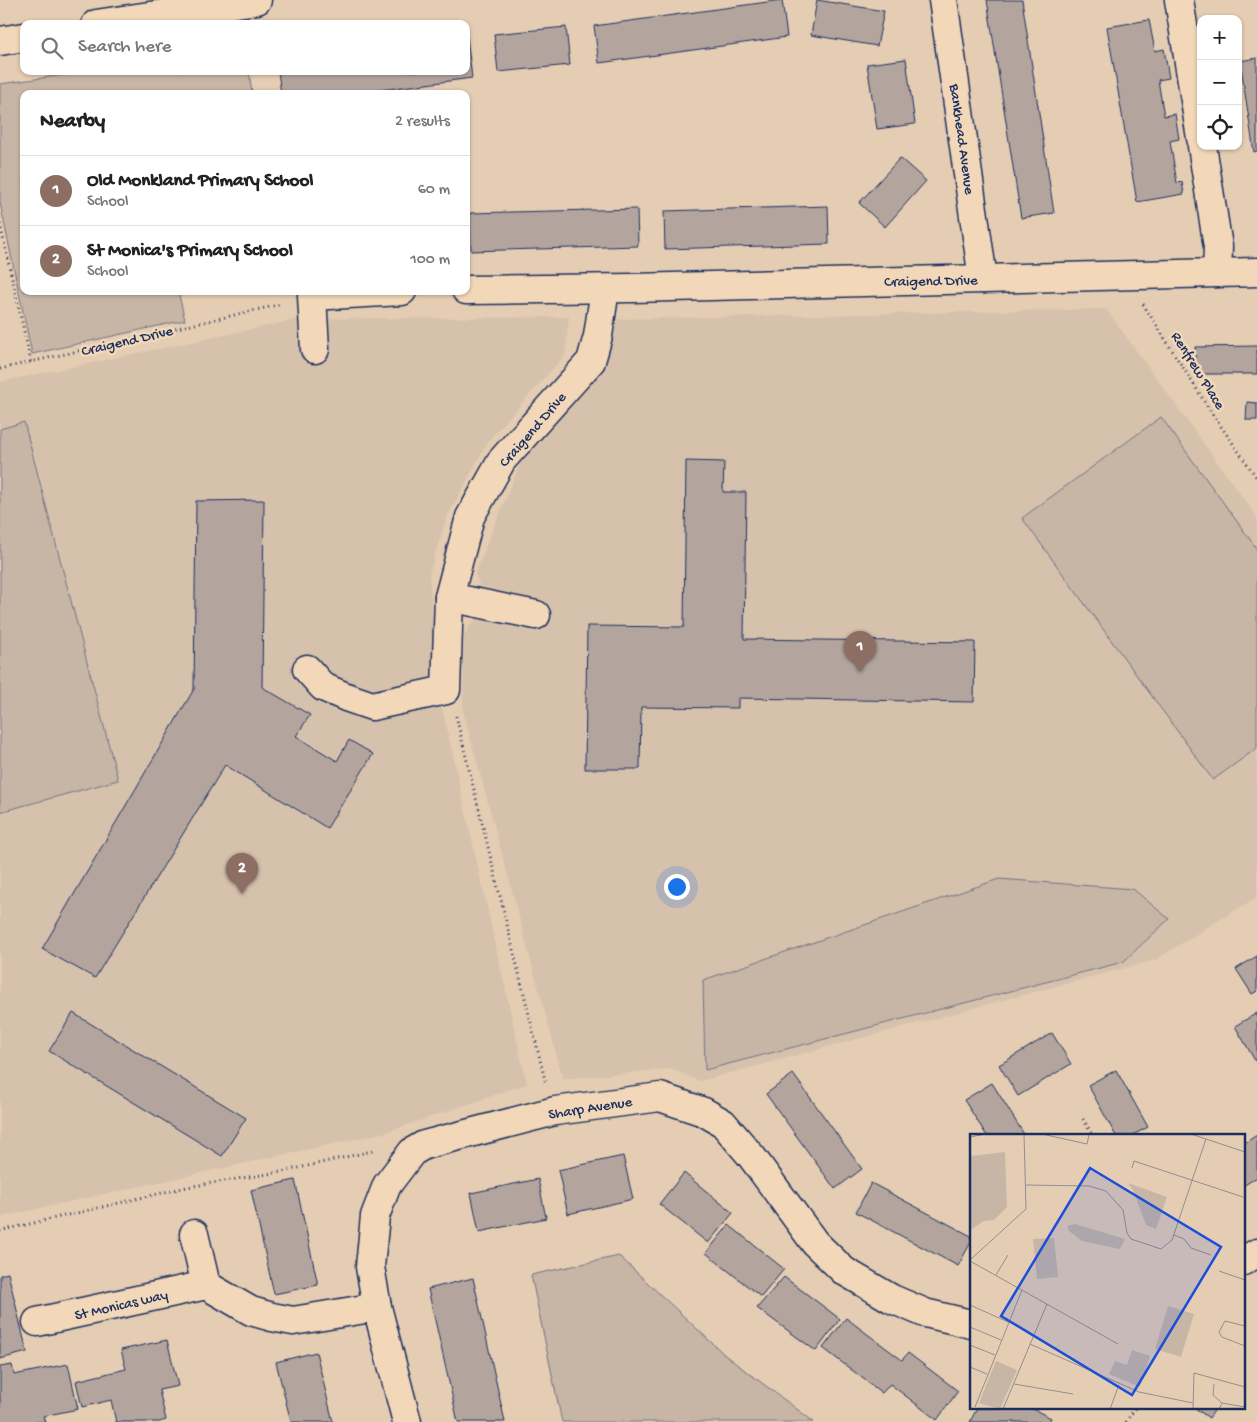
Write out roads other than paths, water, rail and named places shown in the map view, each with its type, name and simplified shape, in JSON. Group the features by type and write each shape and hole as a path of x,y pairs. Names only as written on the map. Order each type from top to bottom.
{"street":[{"path":"104,20 127,9 257,0"},
{"name":"Bankhead Avenue","path":"943,0 983,279"},
{"path":"1179,0 1197,113"},
{"path":"0,41 20,38"},
{"path":"1203,150 1218,248 1217,273"},
{"name":"Craigend Drive","path":"470,290 1257,272"},
{"name":"Craigend Drive","path":"306,669 323,687 372,706 446,690 449,597 470,517 502,460 591,361 598,336 605,288"},
{"path":"315,348 312,296 330,295"},
{"path":"449,597 536,615"},
{"name":"Sharp Avenue","path":"407,1422 377,1307 370,1267 375,1216 387,1185 412,1152 424,1145 555,1111 660,1097 704,1112 723,1123 752,1156 815,1243 844,1270 892,1299 925,1313 970,1324"},
{"path":"194,1234 206,1285 251,1311 293,1321 377,1307"},
{"path":"1244,1260 1257,1254"},
{"name":"St Monicas way","path":"37,1322 206,1285"}],"place":[{"name":"Old Monkland Primary School","path":"860,672"},
{"name":"St Monica's Primary School","path":"242,894"}]}
